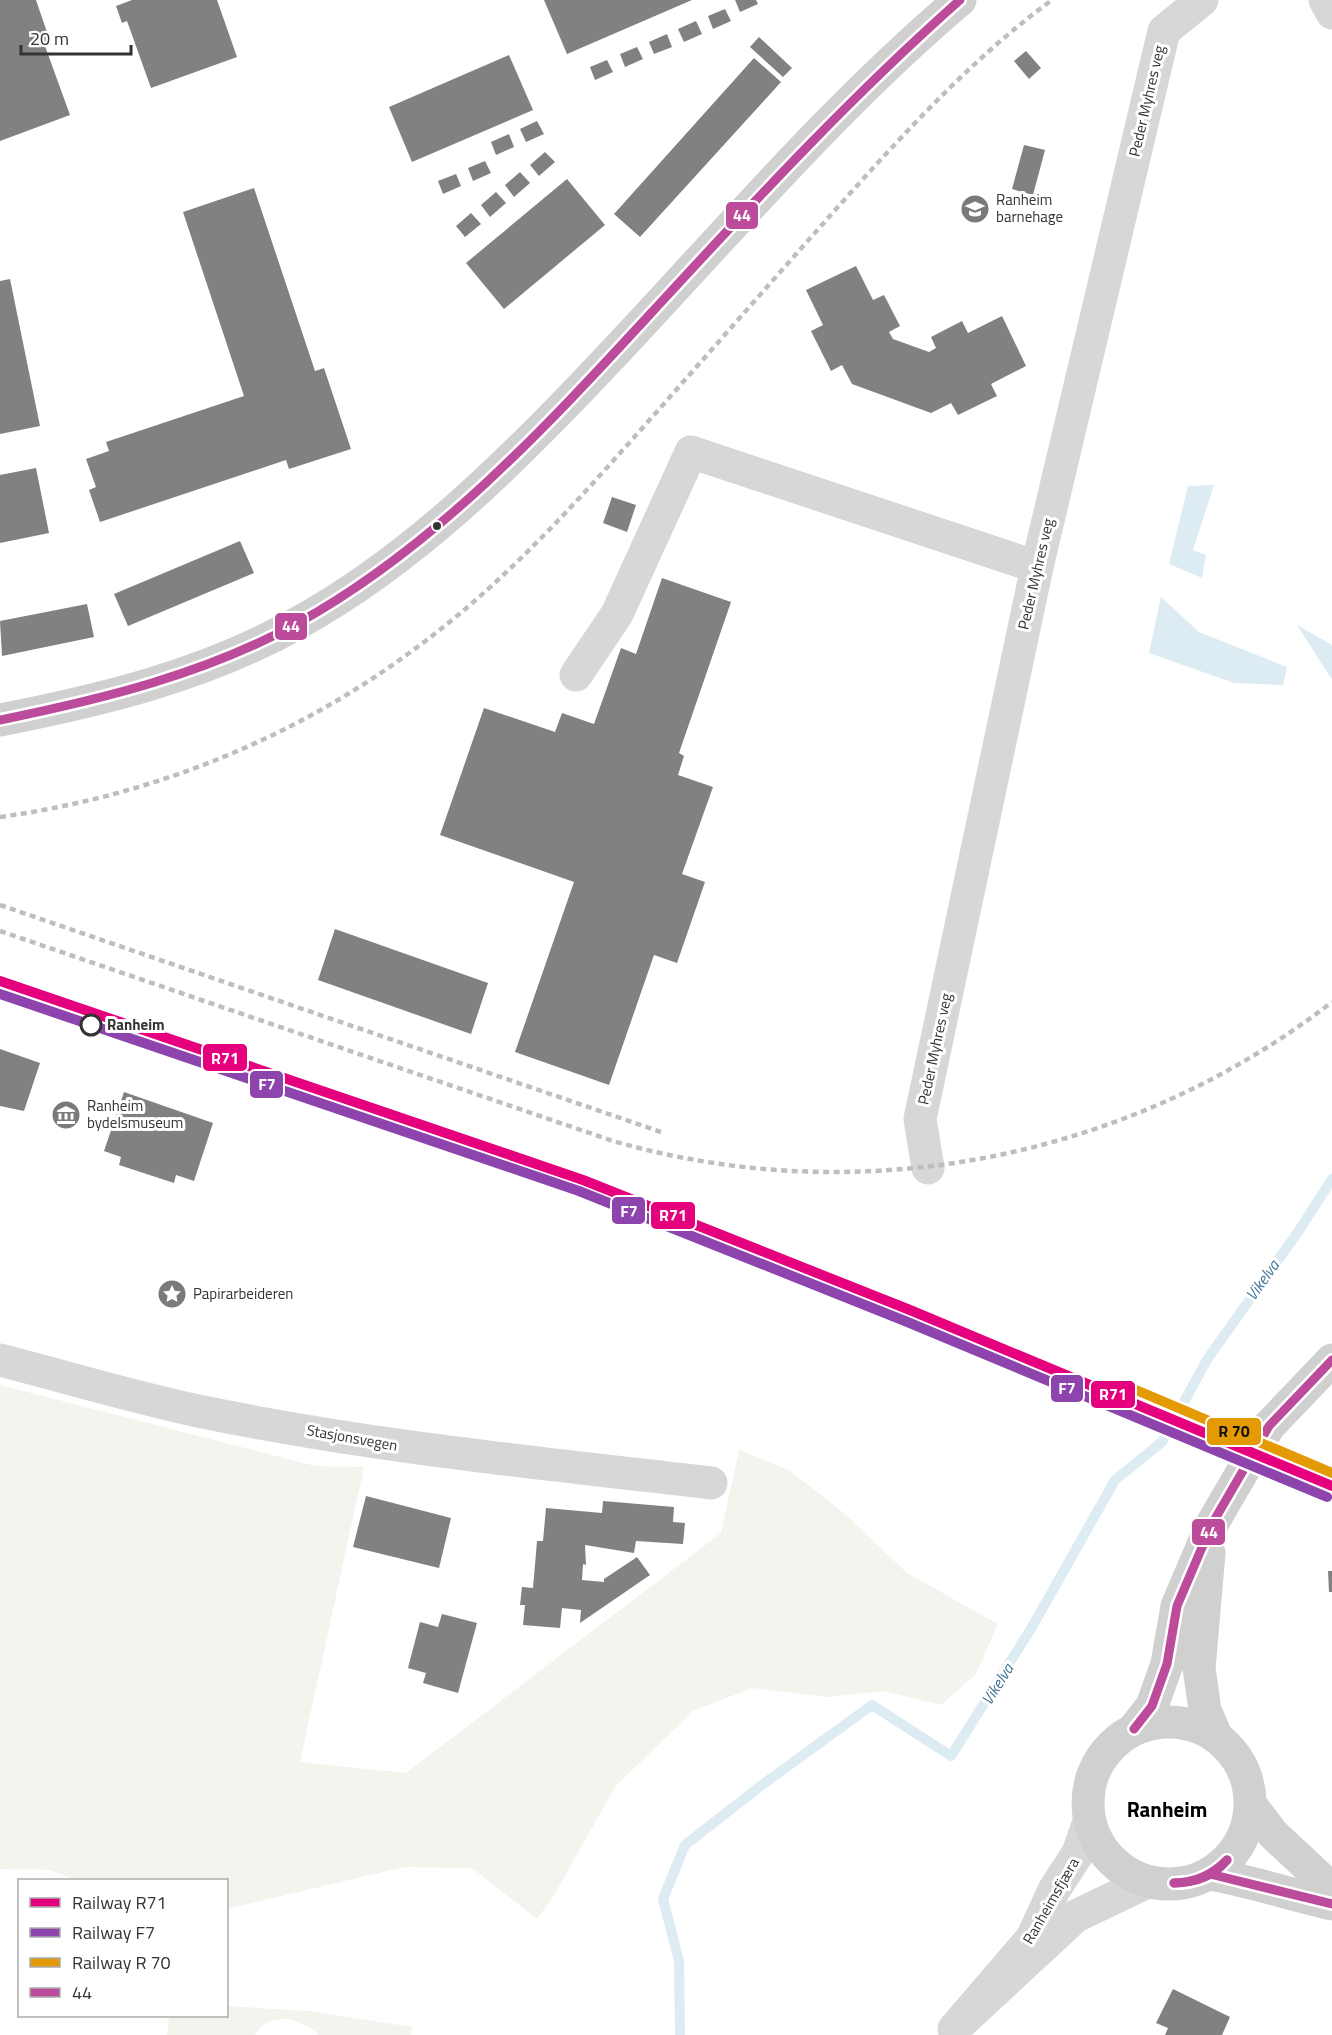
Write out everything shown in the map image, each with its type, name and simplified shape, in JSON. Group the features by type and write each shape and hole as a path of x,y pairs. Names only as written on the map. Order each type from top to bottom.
{"street":[{"path":"0,720 83,704 161,683 242,651 298,623 355,587 415,542 490,478 557,413 820,135 960,0"},
{"name":"Peder Myhres veg","path":"928,1168 920,1119 1037,567 1164,30 1202,0"},
{"path":"1325,0 1332,14"},
{"path":"576,675 617,614 691,452 1037,567"},
{"name":"Stasjonsvegen","path":"0,1359 197,1410 342,1437 429,1450 711,1483"},
{"path":"1134,1729 1152,1706 1167,1664 1177,1606 1212,1524 1269,1426 1332,1360"},
{"path":"1212,1524 1199,1668 1204,1710 1216,1736"},
{"path":"1156,1722 1178,1722 1198,1726 1216,1736 1231,1749 1242,1766 1249,1785 1251,1805 1247,1826 1240,1844 1227,1861 1210,1874 1179,1884 1147,1882 1127,1873 1110,1860 1097,1842 1089,1821 1087,1799 1092,1777 1101,1758 1116,1741 1134,1729 1156,1722"},
{"path":"1251,1805 1273,1834 1332,1889"},
{"name":"Ranheimsfjæra","path":"952,2032 1032,1938 1054,1890 1078,1854 1089,1821"},
{"path":"1210,1874 1245,1880 1280,1893 1332,1904"},
{"name":"Ranheimsfjæra","path":"952,2032 1076,1916 1147,1882"}],"shaded area":[{"path":"1214,485 1193,550 1206,555 1202,578 1169,564 1188,486"},
{"path":"1161,597 1199,632 1287,667 1283,685 1234,683 1149,653"},
{"path":"1297,625 1332,645 1332,679 1331,678"},
{"path":"0,1385 315,1466 364,1467 300,1762 406,1773 721,1533 739,1450 789,1470 845,1514 907,1573 998,1624 976,1674 941,1705 884,1691 828,1697 752,1688 693,1711 615,1787 553,1897 537,1919 472,1868 404,1867 228,1909 228,1879 72,1879 50,1870 0,1869"},
{"path":"228,2006 309,2011 412,2027 411,2035 319,2035 303,2024 286,2019 269,2022 255,2035 167,2035 169,2017 228,2017"}],"building":[{"path":"0,0 36,0 51,44 45,46 70,115 0,141"},
{"path":"132,0 217,0 237,57 151,88 127,21 122,23 116,6"},
{"path":"544,0 692,0 567,54"},
{"path":"735,0 756,0 758,4 740,12"},
{"path":"725,9 731,21 713,29 708,16"},
{"path":"696,21 702,34 684,42 678,29"},
{"path":"667,34 672,47 654,54 649,42"},
{"path":"759,37 792,68 783,77 750,47"},
{"path":"637,47 643,59 625,67 620,54"},
{"path":"1026,51 1041,68 1029,79 1014,61"},
{"path":"509,55 533,110 412,162 389,107"},
{"path":"754,58 781,82 640,237 614,214"},
{"path":"607,60 613,72 595,80 590,67"},
{"path":"537,121 544,134 526,142 520,129"},
{"path":"509,134 514,147 496,155 491,142"},
{"path":"1024,145 1045,150 1033,195 1012,189"},
{"path":"545,152 555,162 539,176 530,165"},
{"path":"485,161 491,173 473,181 468,168"},
{"path":"520,172 530,183 514,197 505,185"},
{"path":"456,174 461,186 443,194 438,181"},
{"path":"567,179 605,225 504,309 466,263"},
{"path":"254,188 315,371 324,368 351,449 289,469 286,460 100,522 89,490 96,487 86,459 109,451 106,442 244,396 183,212"},
{"path":"496,192 506,203 490,217 481,205"},
{"path":"471,213 481,224 465,237 456,226"},
{"path":"856,266 873,300 884,295 900,326 889,332 893,339 929,352 936,348 931,337 962,321 968,333 1002,316 1026,366 991,384 997,396 958,415 951,403 931,413 852,384 842,365 831,371 811,331 823,325 806,290"},
{"path":"10,279 40,426 0,434 0,281"},
{"path":"36,468 49,533 0,543 0,475"},
{"path":"612,497 636,505 627,532 603,523"},
{"path":"240,541 254,573 128,626 114,594"},
{"path":"662,578 731,602 679,753 684,756 678,775 713,787 682,874 705,882 677,963 654,955 609,1085 515,1052 574,882 440,835 484,708 555,732 562,713 594,724 621,648 636,654"},
{"path":"87,604 94,637 2,656 0,621"},
{"path":"335,929 488,983 471,1034 318,980"},
{"path":"0,1049 40,1063 24,1111 0,1106"},
{"path":"124,1092 213,1123 194,1181 176,1175 174,1183 119,1165 121,1157 104,1151"},
{"path":"366,1496 451,1518 439,1568 353,1547"},
{"path":"603,1501 674,1507 673,1522 685,1523 683,1544 636,1541 634,1553 585,1545 586,1565 583,1564 582,1580 604,1582 604,1579 637,1557 650,1575 580,1623 581,1610 562,1608 560,1628 523,1625 525,1605 520,1605 522,1587 533,1588 537,1541 543,1541 546,1508 602,1513"},
{"path":"1328,1571 1332,1571 1332,1592 1329,1592"},
{"path":"442,1614 477,1623 458,1693 423,1683 426,1673 408,1668 420,1622 438,1627"},
{"path":"1173,1989 1230,2017 1222,2035 1165,2035 1168,2028 1156,2023"}],"waterway":[{"name":"Vikelva","path":"680,2035 679,1961 663,1899 685,1845 762,1785 872,1705 951,1756 1032,1627 1115,1480 1162,1442 1208,1358 1298,1232 1332,1179"}],"railway":[{"path":"0,817 112,794 167,778 221,758 273,735 324,708 373,678 451,621 510,569 565,513 840,204 927,111 988,52 1052,0"},
{"path":"0,905 661,1132"},
{"path":"0,931 613,1141 706,1162 801,1171 896,1170 989,1157 1080,1134 1169,1100 1253,1056 1332,1002"}],"rail line":[{"name":"R71","path":"0,981 583,1180 910,1310 1332,1486"},
{"name":"F7","path":"0,994 579,1191 905,1321 1327,1497"}],"transit line":[{"name":"44","path":"0,720 115,694 227,657 298,623 351,591 401,555 448,516 539,432 809,145 883,71 960,0"},
{"name":"44","path":"1134,1729 1152,1706 1167,1664 1177,1606 1212,1524 1269,1426 1332,1360"},
{"path":"1136,1390 1332,1473"},
{"name":"44","path":"1174,1883 1203,1877 1216,1870 1227,1860"},
{"name":"44","path":"1174,1883 1189,1882 1204,1877 1222,1866 1227,1860"},
{"name":"44","path":"1210,1874 1332,1904"}],"place":[{"name":"Ranheim barnehage","path":"975,209"},
{"name":"Ranheim","path":"91,1025"},
{"name":"Ranheim bydelsmuseum","path":"66,1115"},
{"name":"Papirarbeideren","path":"172,1294"}],"district":[{"name":"Ranheim","path":"1167,1810"}]}
